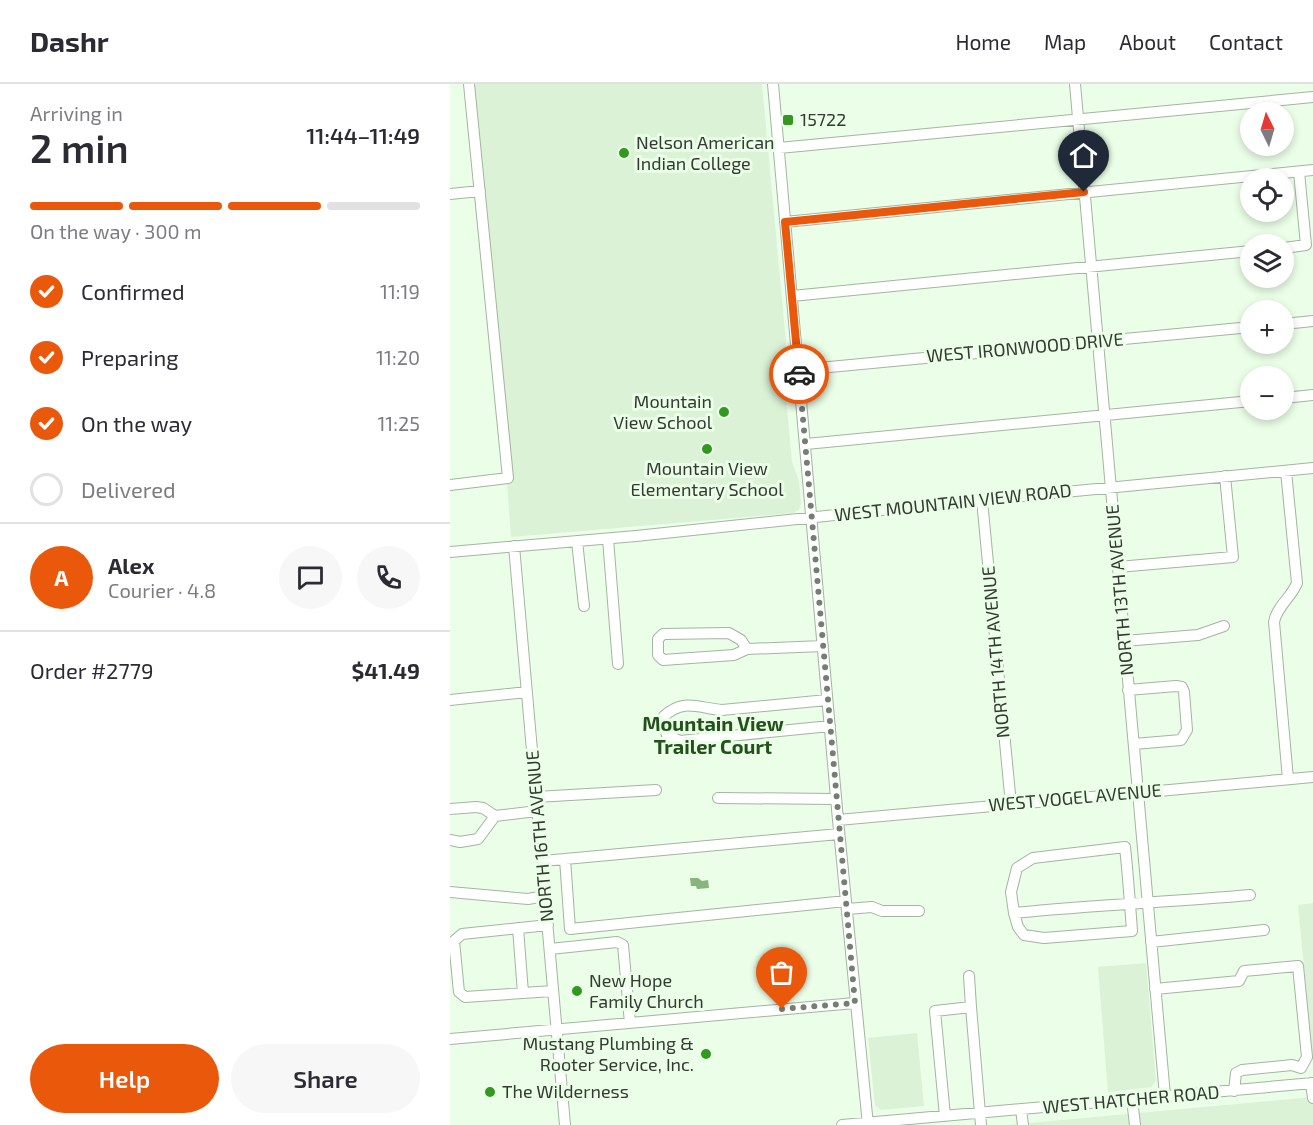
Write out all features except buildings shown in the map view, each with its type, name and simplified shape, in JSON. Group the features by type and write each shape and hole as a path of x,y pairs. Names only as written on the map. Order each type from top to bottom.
{"street":[{"path":"450,485 508,478 469,84"},
{"path":"773,84 839,834 868,1124"},
{"name":"NORTH 13TH AVENUE","path":"1075,84 1165,1096"},
{"path":"779,148 1313,97"},
{"path":"785,222 1313,170"},
{"path":"1294,247 1309,245 1299,172"},
{"path":"450,194 480,191"},
{"path":"792,296 1240,252"},
{"path":"1294,323 1313,321"},
{"name":"WEST IRONWOOD DRIVE","path":"798,370 1240,328"},
{"path":"1294,397 1313,395"},
{"path":"806,444 1240,402"},
{"name":"WEST MOUNTAIN VIEW ROAD","path":"450,552 608,539 1313,468"},
{"path":"1286,471 1297,583 1293,594 1280,605 1275,613 1274,622 1288,779"},
{"path":"1118,567 1233,557 1225,476"},
{"name":"NORTH 14TH AVENUE","path":"982,500 1011,805"},
{"path":"608,539 618,664"},
{"path":"577,541 584,606"},
{"name":"NORTH 16TH AVENUE","path":"514,546 565,1125"},
{"path":"1124,641 1198,635 1224,626"},
{"path":"747,649 741,640 729,633 663,634 658,639 658,655 663,660 734,655 747,649 823,646"},
{"path":"1128,690 1176,686 1182,687 1184,692 1186,736 1181,740 1134,744"},
{"path":"450,700 527,692"},
{"path":"827,700 722,710 692,704 674,708 664,716 663,723 667,735 680,741 830,726"},
{"name":"WEST VOGEL AVENUE","path":"838,820 1313,777"},
{"path":"536,797 656,790"},
{"path":"718,798 836,799"},
{"path":"450,809 483,808 495,816 537,811"},
{"path":"450,840 460,843 478,839 495,816"},
{"path":"542,861 839,834"},
{"path":"1125,847 1132,931 1044,938 1024,935 1018,927 1014,913 1011,892 1017,868 1033,858 1125,847"},
{"path":"565,859 570,929"},
{"path":"450,892 528,899 545,896"},
{"path":"1014,913 1250,895"},
{"path":"554,992 465,998 459,992 454,941 462,934 518,928 570,929 846,905 872,907 882,911 919,911"},
{"path":"518,928 523,993"},
{"path":"1151,942 1264,930"},
{"path":"550,949 617,942 623,945 630,1023"},
{"path":"1155,989 1239,981 1244,971 1298,966 1307,1057 1301,1068"},
{"path":"969,976 981,1125"},
{"path":"450,1039 855,1003"},
{"path":"952,1119 934,1011 971,1006"},
{"path":"1234,1090 1236,1073 1242,1070 1292,1065 1303,1069 1310,1083 1313,1098"},
{"name":"WEST HATCHER ROAD","path":"842,1125 952,1119 980,1113 1310,1083"},
{"path":"1132,1099 1135,1125"},
{"path":"1021,1109 1023,1125"}],"shaded area":[{"path":"474,84 762,84 786,343 784,375 792,462 799,481 801,503 799,510 793,513 511,537 507,483 510,482"},
{"path":"690,878 708,880 709,888 697,889 696,886 691,886"},
{"path":"1313,903 1313,1062 1298,905"},
{"path":"1146,963 1156,1081 1151,1087 1108,1092 1098,967"},
{"path":"917,1033 924,1106 881,1110 875,1105 868,1038"},
{"path":"1313,1097 1313,1125 1007,1125"}],"way so far":[{"path":"782,1009 855,1003 799,374"}],"place":[{"name":"15722","path":"788,120"},
{"name":"Nelson American Indian College","path":"624,153"},
{"name":"Mountain View School","path":"724,412"},
{"name":"Mountain View Elementary School","path":"707,449"},
{"name":"New Hope Family Church","path":"577,991"},
{"name":"Mustang Plumbing & Rooter Service, Inc.","path":"706,1054"},
{"name":"The Wilderness","path":"490,1092"}],"district":[{"name":"Mountain View Trailer Court","path":"713,736"}],"route":[{"path":"799,374 785,222 1084,192"}]}
